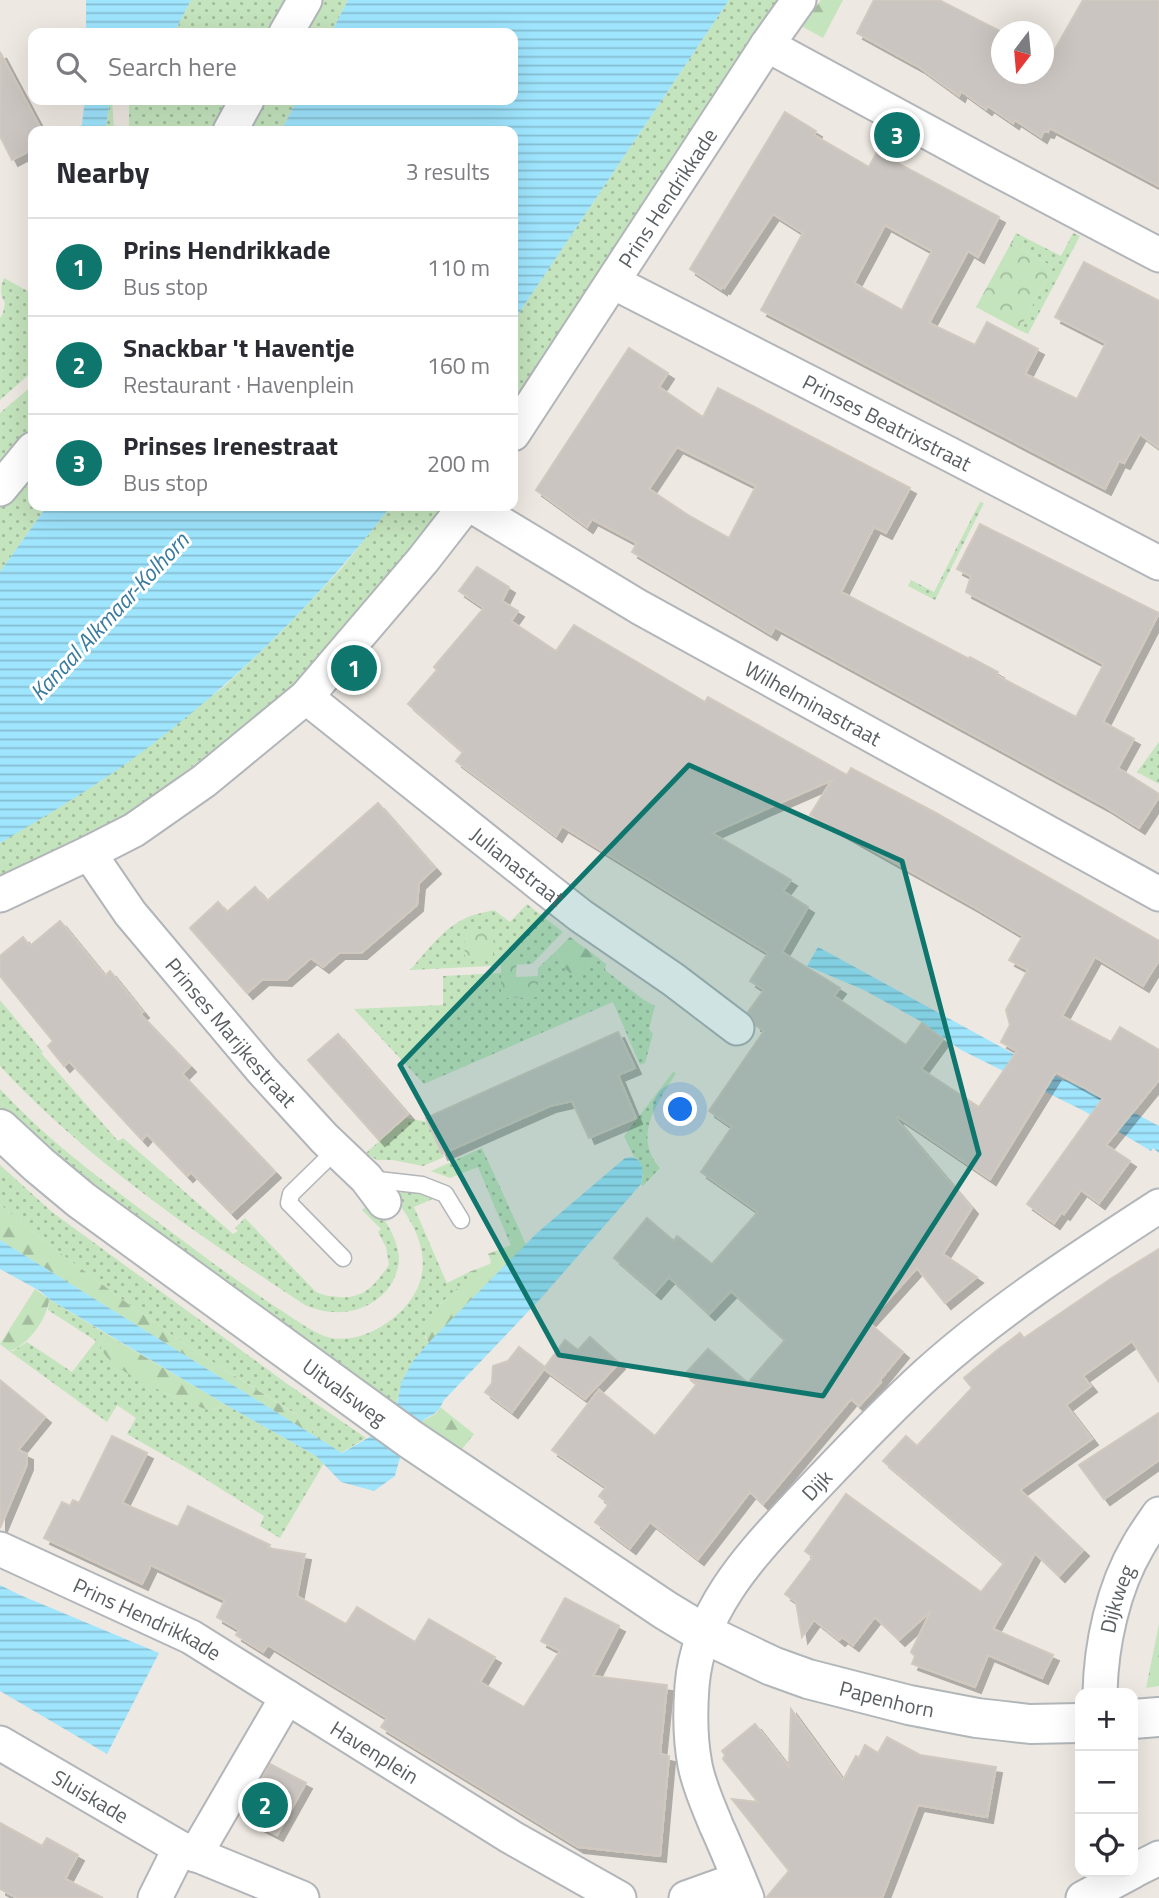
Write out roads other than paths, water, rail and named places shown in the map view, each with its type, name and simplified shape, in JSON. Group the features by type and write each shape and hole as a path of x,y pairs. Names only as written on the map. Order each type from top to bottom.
{"street":[{"path":"289,28 305,0"},
{"name":"Prins Hendrikkade","path":"518,426 799,0"},
{"path":"767,45 1159,255"},
{"path":"233,126 244,105"},
{"name":"Prinses Beatrixstraat","path":"613,282 1159,563"},
{"path":"0,489 28,455"},
{"path":"0,895 134,830 204,782 306,697 423,560 461,511"},
{"name":"Wilhelminastraat","path":"480,511 639,607 1159,894"},
{"name":"Julianastraat","path":"306,697 581,916 674,979 737,1028"},
{"name":"Prinses Marijkestraat","path":"89,853 130,913 270,1080 375,1190"},
{"name":"Uitvalsweg","path":"0,1129 81,1200 372,1412 665,1610 704,1633"},
{"name":"Dijk","path":"743,1889 702,1789 691,1736 692,1684 704,1633 716,1607 734,1578 758,1549 877,1422 929,1373 997,1316 1068,1264 1159,1206"},
{"name":"Dijkweg","path":"1100,1688 1101,1658 1117,1592 1136,1548 1159,1514"},
{"name":"Prins Hendrikkade","path":"0,1549 191,1637 287,1697"},
{"name":"Papenhorn","path":"704,1633 772,1666 808,1679 909,1705 977,1718 1030,1724 1075,1723"},
{"path":"155,1898 188,1852 287,1697"},
{"name":"Havenplein","path":"287,1697 511,1837 619,1898"},
{"path":"1138,1719 1159,1717"},
{"name":"Sluiskade","path":"0,1743 188,1852"},
{"path":"188,1852 302,1898"},
{"path":"1138,1869 1159,1857"},
{"path":"1083,1898 1123,1877"},
{"path":"686,1898 743,1889"}],"lane":[{"path":"336,1150 291,1194 289,1203 343,1258"},
{"path":"375,1190 422,1185 445,1194 461,1220"}],"water":[{"path":"86,0 191,0 177,28 86,28"},
{"path":"348,0 729,0 518,315 518,126 284,126 294,105 518,105 518,28 334,28"},
{"path":"84,105 109,105 106,126 82,126"},
{"name":"Kanaal Alkmaar-Kolhorn","path":"43,511 387,511 285,628 196,709 125,765 0,843 0,572"},
{"path":"818,947 1047,1072 1102,1096 1159,1126 1159,1153 1153,1148 1151,1151 1084,1111 961,1050 920,1021 864,990 807,966"},
{"path":"632,1157 641,1164 641,1184 436,1412 416,1427 404,1447 395,1476 374,1491 341,1482 316,1456 0,1269 0,1240 342,1453 373,1435 397,1404 401,1383 412,1362 433,1338 537,1233 625,1158"},
{"path":"0,1585 159,1653 107,1754 0,1691"}],"place":[{"name":"Prinses Irenestraat","path":"897,135"},
{"name":"Prins Hendrikkade","path":"354,668"},
{"name":"Snackbar 't Haventje","path":"265,1805"}]}
